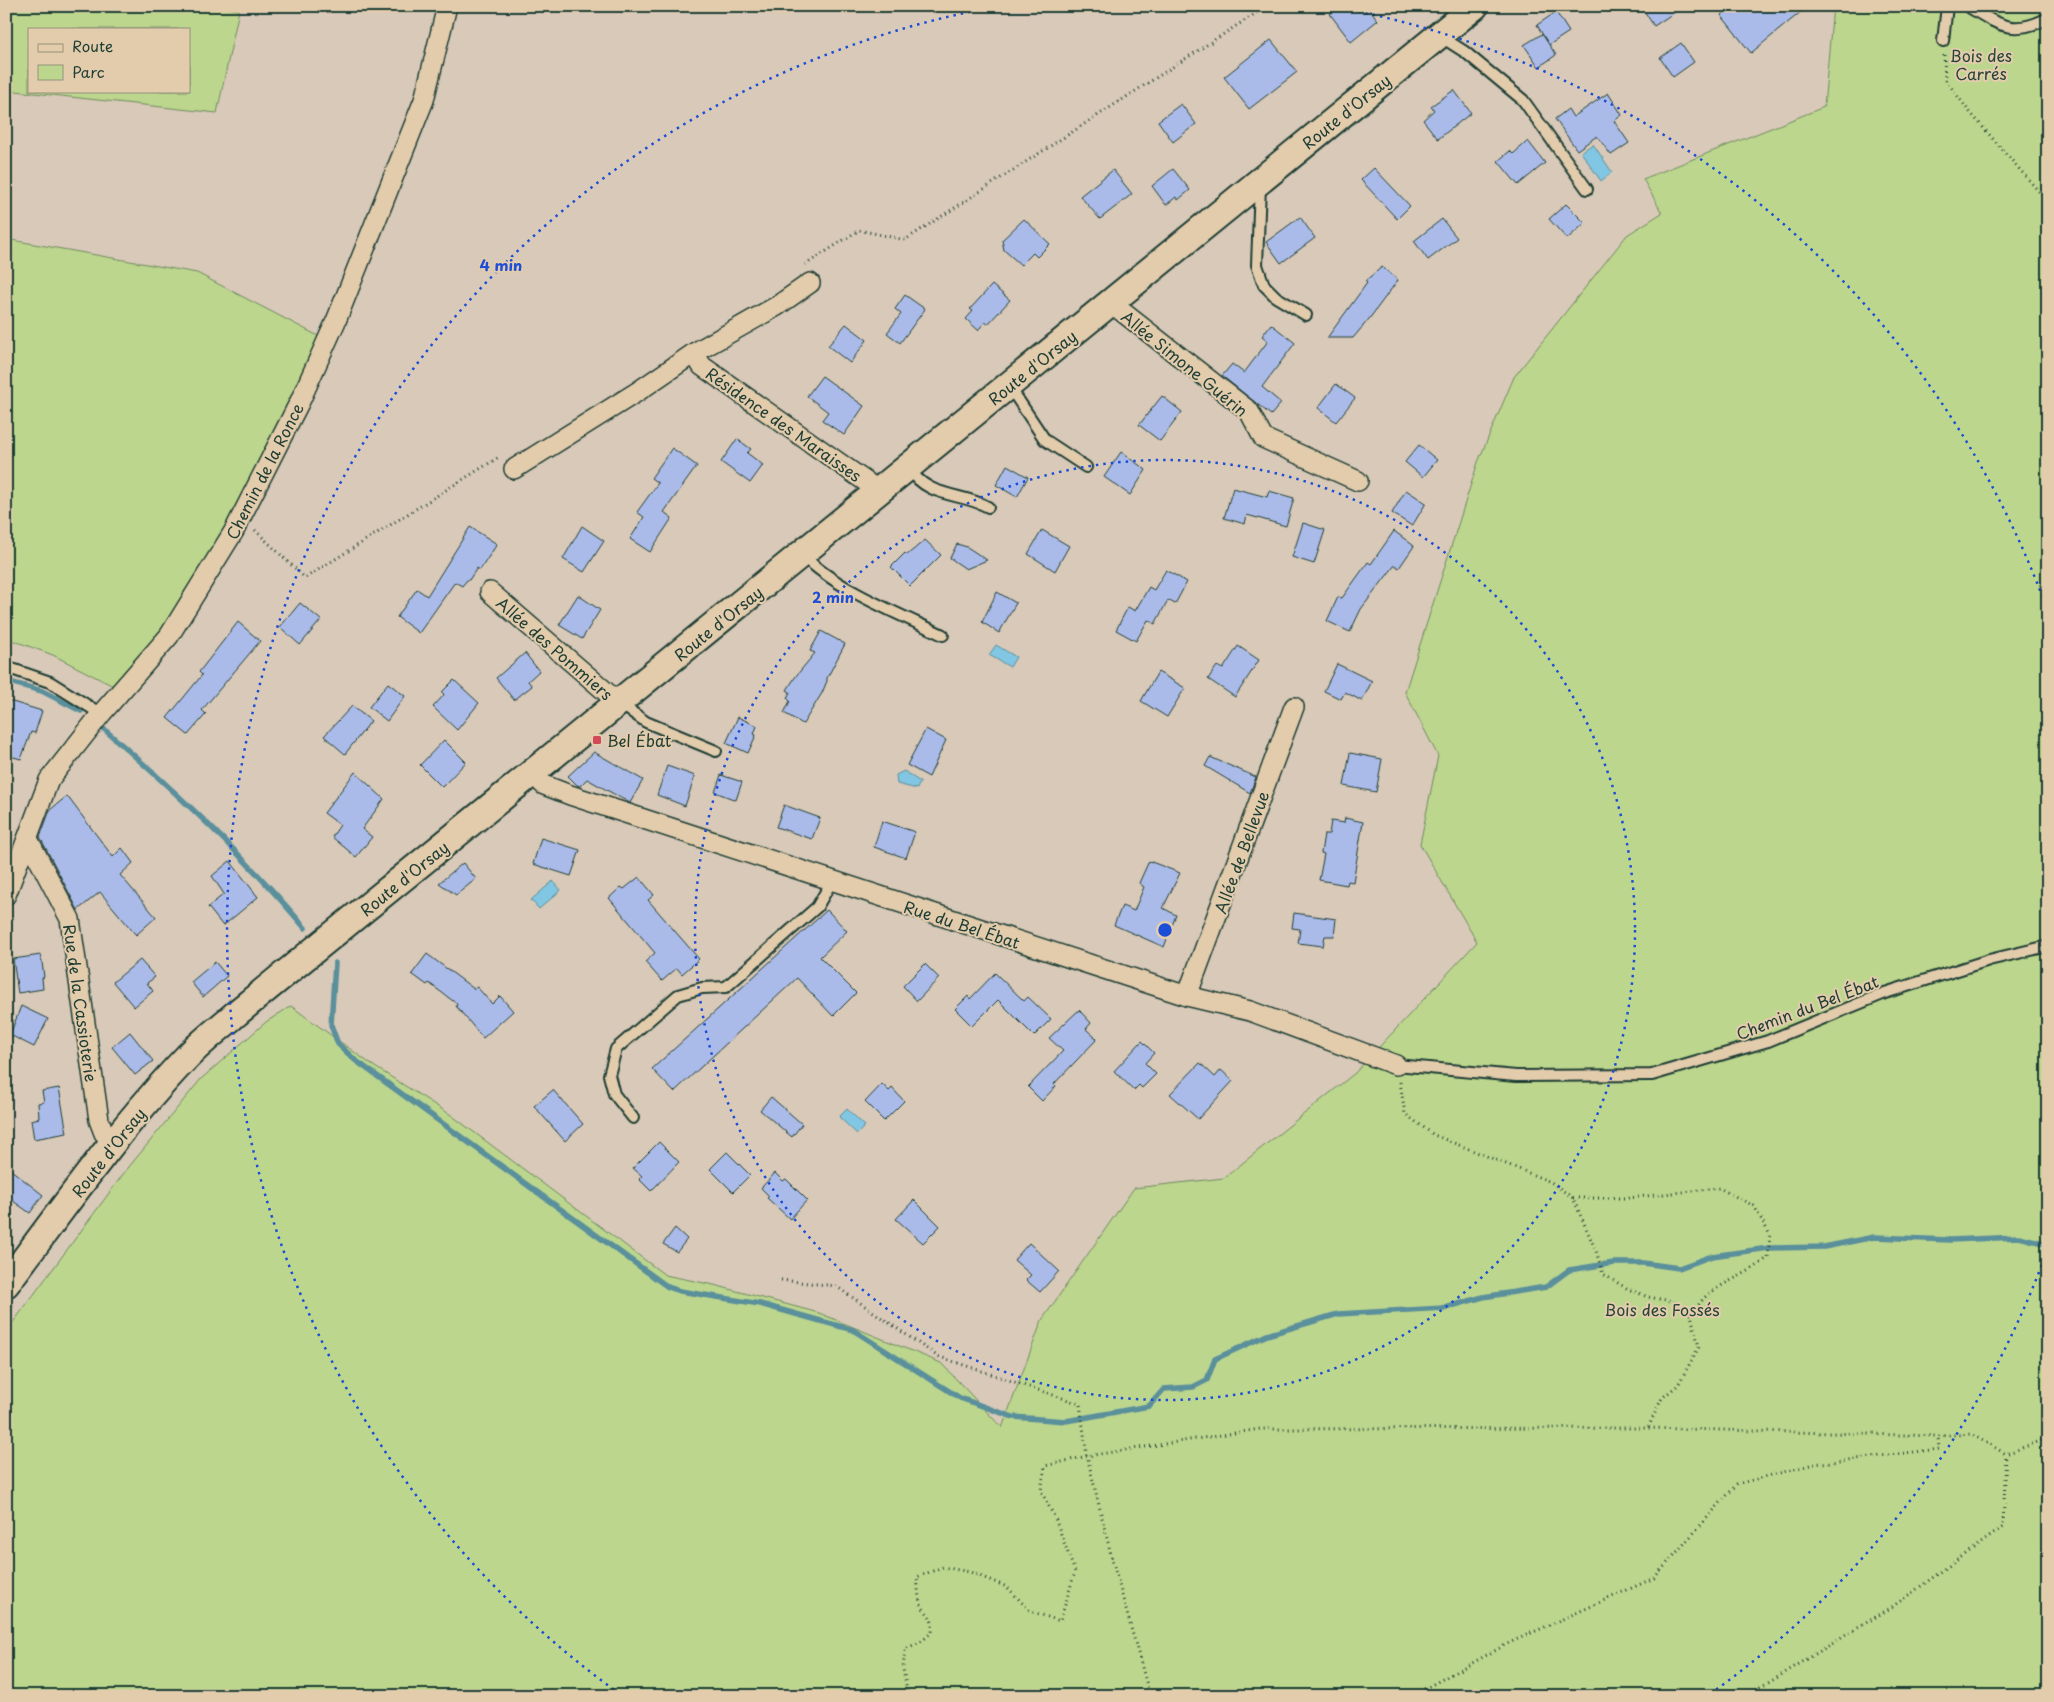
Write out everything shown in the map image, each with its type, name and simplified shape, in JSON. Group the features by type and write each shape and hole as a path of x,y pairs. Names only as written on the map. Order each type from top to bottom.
{"main road":[{"name":"Route d'Orsay","path":"12,1291 113,1142 187,1057 238,1012 1476,6"}],"street":[{"name":"Chemin de la Ronce","path":"6,895 49,780 102,714 169,636 202,586 234,531 300,401 396,174 424,100 447,6"},
{"name":"Résidence des Maraisses","path":"514,468 637,392 694,352 777,306 810,283"},
{"name":"Allée Simone Guérin","path":"1111,303 1249,411 1263,438 1358,481"},
{"name":"Résidence des Maraisses","path":"694,352 702,366 879,491"},
{"name":"Allée des Pommiers","path":"490,592 620,703"},
{"name":"Allée de Bellevue","path":"1187,996 1294,707"},
{"name":"Rue du Bel Ébat","path":"532,774 544,785 570,795 1187,996 1250,1010 1400,1066"},
{"name":"Rue de la Cassioterie","path":"28,838 70,919 99,1120 104,1133 113,1142"}],"lane":[{"path":"1943,41 1947,6"},
{"path":"1967,6 2004,28 2035,25 2048,18"},
{"path":"1440,35 1465,52 1524,100 1586,188"},
{"path":"1260,181 1257,265 1264,285 1276,297 1306,315"},
{"path":"1009,386 1045,440 1086,467"},
{"path":"909,467 922,484 940,493 969,498 988,507"},
{"path":"802,554 813,566 840,583 943,635"},
{"path":"6,667 50,682 102,714"},
{"path":"620,703 646,722 716,750"},
{"path":"633,1118 614,1094 609,1075 616,1049 678,995 702,988 726,987 817,907 832,881"},
{"name":"Chemin du Bel Ébat","path":"1400,1066 1516,1076 1652,1075 1768,1041 1885,993 1989,960 2048,946"}],"path":[{"path":"1943,41 1945,79 1968,110 2048,202"},
{"path":"1400,1066 1400,1084 1405,1114 1434,1135 1551,1182 1573,1198 1596,1251 1603,1274 1648,1297 1672,1301 1691,1315 1699,1347 1678,1384 1662,1398 1648,1428"},
{"path":"1573,1198 1628,1198 1719,1188 1754,1206 1770,1234 1768,1257 1757,1268 1726,1284 1703,1299 1691,1315"},
{"path":"781,1280 836,1286 937,1356 1080,1404 1087,1456 1113,1563 1150,1696"},
{"path":"6,1314 12,1291"},
{"path":"908,1696 903,1669 906,1648 922,1641 932,1632 933,1623 921,1603 917,1577 944,1567 970,1572 1007,1587 1030,1611 1060,1621 1075,1572 1055,1518 1041,1491 1045,1466 1087,1456 1260,1429 1648,1428 1938,1436 1971,1434 2006,1454"},
{"path":"1411,1696 1509,1643 1654,1578 1737,1484 1814,1464 1939,1449 1938,1436"},
{"path":"2006,1454 2048,1438"},
{"path":"1747,1696 1892,1607 2003,1527 2006,1454"}],"green space":[{"path":"6,6 219,6 239,10 217,113 6,90"},
{"name":"Bois des Fossés","path":"1833,6 2048,6 2048,1696 6,1696 6,1332 124,1173 201,1079 266,1022 291,1006 372,1065 451,1115 665,1275 714,1285 819,1313 941,1363 1002,1428 1042,1320 1134,1188 1224,1178 1355,1073 1477,942 1420,844 1438,756 1405,692 1478,462 1514,377 1627,235 1662,213 1643,179 1824,107"},
{"path":"6,239 197,273 324,339 216,549 154,641 117,688 53,655 6,638"}],"water":[{"path":"1593,144 1612,172 1601,181 1581,152"},
{"path":"996,645 1016,657 1010,667 989,655"},
{"path":"904,771 920,782 917,789 897,784 896,775"},
{"path":"553,881 561,890 539,909 531,900"},
{"path":"847,1109 865,1126 857,1134 839,1117"}],"building":[{"path":"1340,6 1367,6 1378,20 1351,42 1330,14"},
{"path":"1641,6 1684,6 1654,26"},
{"path":"1734,6 1808,6 1751,53 1721,15"},
{"path":"1556,12 1569,32 1549,45 1537,25"},
{"path":"1542,34 1556,55 1539,67 1524,45"},
{"path":"1271,40 1297,72 1249,109 1224,77"},
{"path":"1681,43 1694,62 1673,77 1660,58"},
{"path":"1454,90 1471,113 1438,139 1423,120 1434,110 1431,106"},
{"path":"1608,93 1622,115 1614,121 1629,143 1611,155 1597,136 1577,150 1555,119 1568,109 1573,117"},
{"path":"1181,104 1196,124 1173,142 1158,121"},
{"path":"1528,141 1545,163 1518,185 1498,161 1510,151 1513,154"},
{"path":"1374,168 1410,206 1397,219 1361,180"},
{"path":"1173,169 1190,190 1178,200 1176,197 1166,205 1152,186"},
{"path":"1113,170 1132,194 1100,219 1080,196"},
{"path":"1566,204 1585,223 1567,239 1549,219"},
{"path":"1300,217 1315,238 1281,263 1266,242"},
{"path":"1024,219 1050,244 1037,257 1033,253 1021,265 1004,250 1002,240"},
{"path":"1442,219 1457,238 1428,260 1414,241"},
{"path":"1382,267 1398,280 1369,319 1353,338 1327,338 1367,283 1365,281"},
{"path":"992,285 1010,300 988,324 985,322 978,330 966,319 973,311 970,309"},
{"path":"905,295 925,309 900,343 887,333 901,314 895,309"},
{"path":"846,324 867,340 850,363 828,346"},
{"path":"1271,324 1295,343 1262,387 1281,403 1271,415 1222,376 1232,364 1244,373 1268,341 1262,336"},
{"path":"822,376 864,406 844,435 822,420 828,412 807,396"},
{"path":"1336,384 1355,398 1336,422 1318,408"},
{"path":"1162,396 1182,412 1160,441 1139,425"},
{"path":"737,439 751,449 747,453 763,465 750,483 721,462"},
{"path":"1419,445 1437,460 1423,477 1405,462"},
{"path":"672,448 697,466 664,512 672,518 650,552 630,539 644,517 637,512 658,483 651,478"},
{"path":"1121,452 1146,470 1130,495 1104,477"},
{"path":"1007,465 1028,477 1017,497 996,485"},
{"path":"1233,488 1267,497 1269,491 1294,498 1286,526 1247,515 1245,524 1224,518"},
{"path":"1406,490 1426,503 1412,526 1392,513"},
{"path":"1303,523 1325,530 1314,564 1292,557"},
{"path":"582,526 604,541 584,572 563,559"},
{"path":"470,527 497,544 480,570 477,568 469,580 462,586 455,582 419,633 397,617 417,589 427,596"},
{"path":"1042,530 1069,546 1055,571 1028,554"},
{"path":"1394,531 1414,546 1399,568 1395,565 1361,609 1350,632 1327,621 1338,597 1342,598 1368,562 1371,564"},
{"path":"925,540 941,555 910,586 891,567 905,553 907,555"},
{"path":"957,544 967,547 987,560 966,569 950,558"},
{"path":"1166,570 1187,582 1175,604 1168,600 1155,624 1148,620 1136,641 1116,630 1128,607 1135,611 1149,587 1154,590"},
{"path":"997,592 1016,603 999,633 982,622"},
{"path":"578,595 600,610 582,639 559,625"},
{"path":"300,603 321,620 300,645 280,627"},
{"path":"238,622 260,641 202,710 206,714 188,735 167,718 202,675 199,672"},
{"path":"821,631 845,644 827,678 822,693 803,724 784,713 790,701 787,698 790,692 787,690 815,653 810,651"},
{"path":"1238,646 1259,660 1235,697 1208,679 1217,666 1223,669"},
{"path":"525,653 539,671 528,681 532,686 514,700 496,678"},
{"path":"1337,664 1372,681 1362,701 1345,692 1341,699 1324,691"},
{"path":"1158,672 1185,688 1167,717 1141,701"},
{"path":"454,680 479,703 457,730 433,707 444,695 442,692"},
{"path":"388,683 405,696 387,721 369,707"},
{"path":"6,700 42,711 35,733 31,732 21,759 6,755"},
{"path":"352,706 371,721 345,754 324,736"},
{"path":"738,717 757,726 754,734 756,735 748,753 726,743"},
{"path":"926,729 946,740 929,777 907,765"},
{"path":"444,740 466,762 442,787 420,765"},
{"path":"594,752 643,780 630,803 587,779 580,786 568,776"},
{"path":"1350,753 1382,759 1376,792 1344,786"},
{"path":"1210,757 1256,777 1250,793 1205,766"},
{"path":"667,766 695,776 685,806 657,795"},
{"path":"355,772 384,799 362,829 372,837 356,857 332,837 340,825 324,813"},
{"path":"721,775 742,782 736,800 715,792"},
{"path":"67,796 113,857 122,848 133,863 120,875 156,917 136,935 100,892 78,910 40,837 50,810"},
{"path":"784,805 820,818 812,839 776,827"},
{"path":"1345,818 1363,822 1353,882 1348,881 1347,885 1319,880 1324,854 1321,853 1324,834 1329,834 1331,821 1344,823"},
{"path":"882,821 915,832 906,858 874,847"},
{"path":"541,838 580,850 571,876 533,864"},
{"path":"230,861 258,897 223,926 208,907 224,894 212,876"},
{"path":"1149,861 1180,873 1163,908 1176,915 1164,947 1114,925 1122,906 1134,911 1144,887 1139,883"},
{"path":"463,863 476,879 456,895 439,883"},
{"path":"639,877 654,895 648,900 699,959 682,974 677,968 662,981 645,962 655,953 609,898 621,887 624,889"},
{"path":"827,910 847,931 820,957 856,993 833,1016 797,978 674,1092 652,1069"},
{"path":"1294,913 1336,919 1334,936 1325,936 1323,946 1298,943 1300,929 1292,928"},
{"path":"427,954 474,989 477,987 492,1004 500,996 513,1011 483,1038 456,1006 457,1004 429,983 427,985 412,974"},
{"path":"41,955 44,977 42,978 43,989 18,993 13,959"},
{"path":"140,960 155,977 147,983 153,991 134,1007 113,982"},
{"path":"215,962 227,976 203,997 191,982"},
{"path":"925,964 939,978 917,1001 903,986"},
{"path":"995,973 1024,1001 1028,997 1051,1019 1034,1036 998,1000 972,1026 955,1009 968,996 970,999"},
{"path":"21,1006 48,1019 34,1047 10,1035"},
{"path":"1079,1010 1091,1023 1086,1029 1097,1039 1054,1084 1056,1086 1042,1101 1028,1087 1063,1051 1049,1038"},
{"path":"130,1032 153,1061 135,1075 112,1047"},
{"path":"1142,1041 1154,1053 1145,1063 1156,1074 1142,1088 1139,1085 1134,1090 1114,1071"},
{"path":"1200,1063 1215,1077 1221,1070 1233,1081 1198,1119 1170,1094"},
{"path":"882,1084 889,1091 892,1088 904,1101 884,1121 865,1102"},
{"path":"59,1088 67,1133 34,1139 31,1120 39,1118 38,1103 44,1102 42,1091"},
{"path":"553,1090 583,1124 565,1141 534,1106"},
{"path":"771,1097 802,1124 792,1137 760,1110"},
{"path":"659,1142 679,1162 651,1191 639,1179 642,1176 633,1168"},
{"path":"727,1152 750,1175 733,1192 710,1169"},
{"path":"6,1166 43,1195 30,1213 6,1196"},
{"path":"775,1173 783,1181 786,1179 807,1200 790,1219 767,1198 769,1196 761,1188"},
{"path":"914,1200 940,1226 923,1243 896,1219"},
{"path":"675,1228 687,1239 677,1252 663,1244"},
{"path":"1029,1243 1059,1271 1040,1292 1026,1280 1031,1275 1014,1260"}],"waterway":[{"path":"6,681 42,691 81,711"},
{"path":"105,730 209,825 258,875 305,928"},
{"path":"335,963 331,1025 338,1044 355,1060 668,1287 680,1291 760,1304 853,1330 960,1398 1013,1417 1066,1421 1149,1406 1164,1389 1193,1387 1207,1380 1215,1359 1267,1335 1338,1314 1444,1308 1483,1297 1546,1287 1569,1270 1614,1263 1643,1263 1679,1268 1712,1256 1769,1248 1824,1247 1874,1237 1950,1240 2019,1237 2048,1244"}],"place":[{"name":"Bel Ébat","path":"597,740"}],"park label":[{"name":"Bois des Carrés","path":"1981,64"}]}
